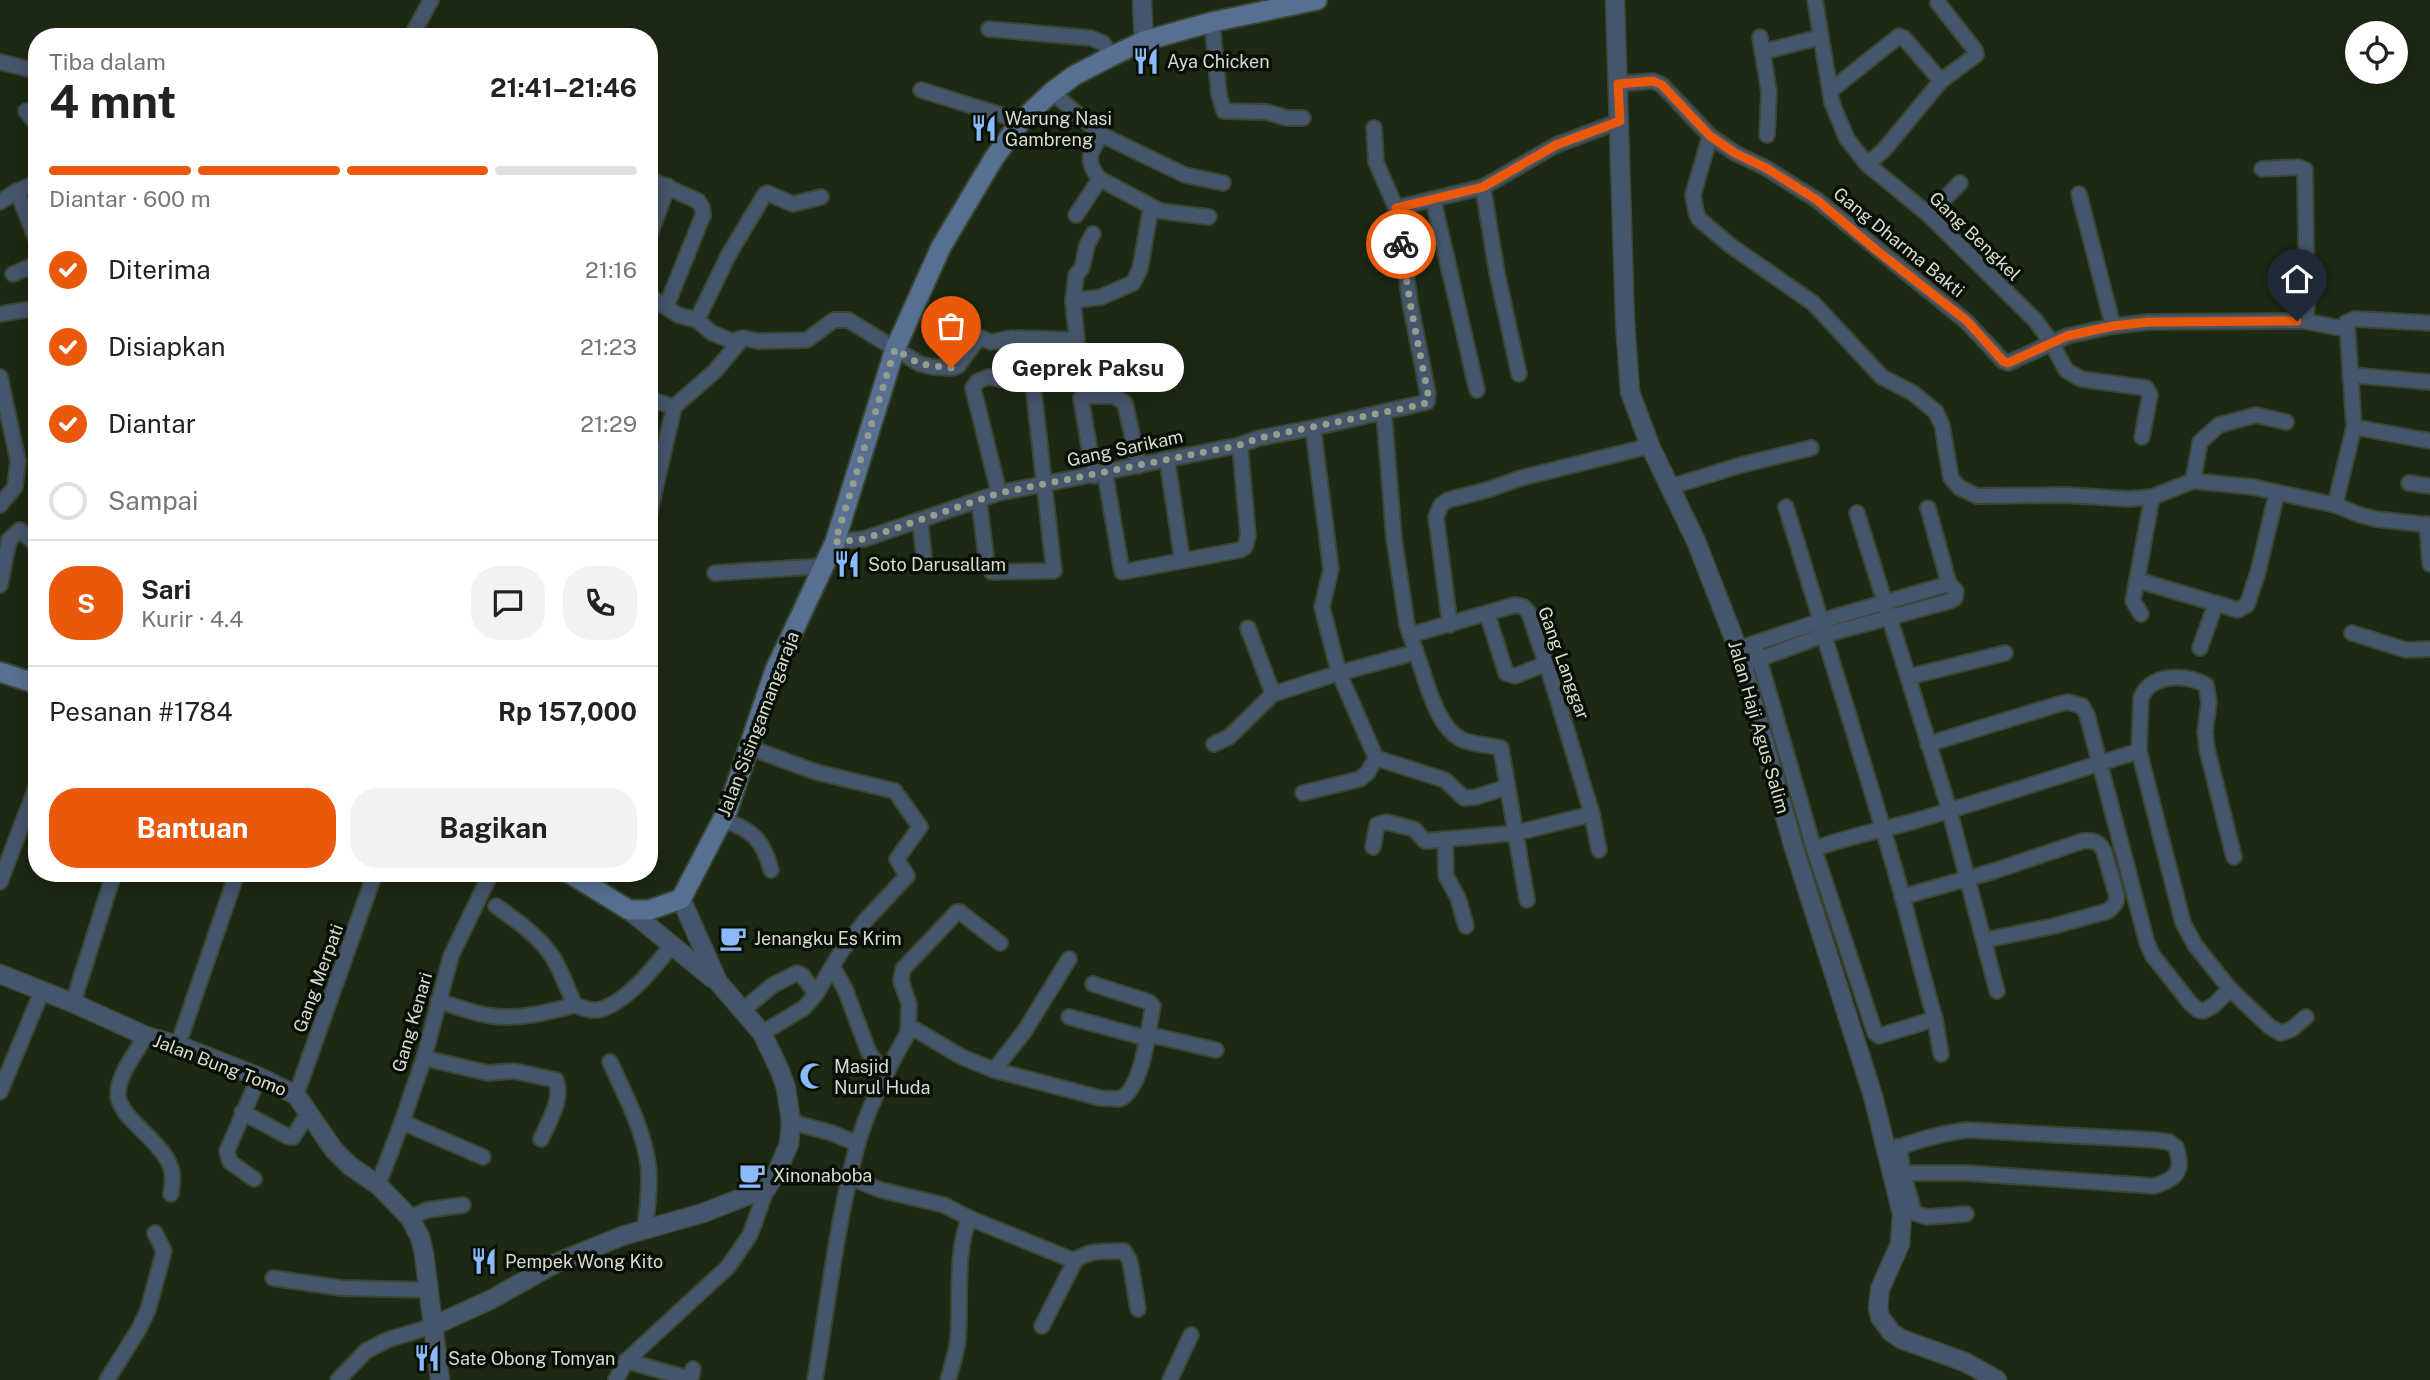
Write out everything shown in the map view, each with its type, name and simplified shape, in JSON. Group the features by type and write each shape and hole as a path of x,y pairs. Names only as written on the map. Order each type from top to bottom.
{"main road":[{"name":"Jalan Sisingamangaraja","path":"681,899 725,814 775,670 835,542 893,357 921,287 953,225 1021,121 1052,92 1076,75 1144,41 1212,22 1317,0"},
{"path":"0,672 28,681"},
{"path":"584,882 629,910 649,910 681,899"}],"street":[{"path":"416,28 431,0"},
{"path":"1142,0 1144,41"},
{"name":"Jalan Haji Agus Salim","path":"1615,0 1625,321 1630,392 1650,446 1749,654 1787,823 1893,1149 1903,1231 1880,1289 1878,1308 1884,1324 1901,1339 1965,1362 1997,1380"},
{"name":"Gang Bengkel","path":"1815,0 1832,103 1847,139 1867,164 1929,215 2036,321 2066,370 2081,379 2147,388 2150,396 2142,437"},
{"path":"1867,164 1884,151 1941,81 1976,55 1975,50 1938,3"},
{"path":"1212,22 1219,95 1224,111 1266,112 1287,118 1303,118"},
{"path":"989,29 1091,38 1103,43 1112,56"},
{"path":"1830,91 1899,36 1905,38 1941,81"},
{"path":"1767,135 1769,97 1761,45 1821,37"},
{"path":"0,62 28,69"},
{"name":"Gang Dharma Bakti","path":"1618,84 1657,82 1669,90 1710,136 1817,200 1967,321 2003,361 2008,363 2051,342"},
{"path":"921,90 1021,121"},
{"path":"1052,92 1102,135 1185,175 1223,183"},
{"path":"1374,128 1376,162 1396,208 1483,187 1556,145 1620,121"},
{"path":"1102,135 1089,155 1090,165 1100,179 1160,211 1209,217"},
{"path":"1710,136 1693,195 1699,219 1731,246 1822,311 1882,377 1927,402 1942,425 1947,467 1951,478 1960,488 1978,496 2066,495 2129,499 2152,497 2193,481 2253,487 2335,505 2376,519 2428,524 2430,564"},
{"path":"2262,169 2298,167 2305,170 2307,304 2306,317 2302,321"},
{"path":"1076,215 1100,179"},
{"path":"658,182 698,201 703,215 666,307"},
{"path":"1929,215 1959,183"},
{"path":"658,213 668,186"},
{"path":"0,202 28,187"},
{"path":"1483,187 1518,374"},
{"path":"17,191 28,218"},
{"path":"697,320 729,254 765,194 793,204 821,197"},
{"path":"2079,194 2113,326"},
{"path":"1433,199 1477,390"},
{"path":"1073,301 1101,297 1133,283 1140,270 1151,207"},
{"name":"Gang Sarikam","path":"835,542 864,539 999,493 1240,445 1259,438 1427,402 1428,394 1411,308 1396,208"},
{"path":"658,302 678,315 697,320 723,339 732,341 743,338 768,341 807,340 828,323 840,319 858,325 893,357 951,368 958,366 985,339 1077,340 1073,301 1076,275 1082,268 1087,245 1093,234"},
{"path":"13,274 28,268"},
{"path":"0,314 28,309"},
{"path":"2335,505 2354,427 2347,322 2356,319 2430,323"},
{"path":"2051,342 2113,326 2159,322 2302,321 2346,329"},
{"path":"658,477 674,407 715,371 743,338"},
{"path":"2350,375 2430,382"},
{"path":"0,377 18,461 15,487 0,505"},
{"path":"979,500 987,564 992,572 1054,571 1033,384 988,377 975,383 973,388 999,493"},
{"path":"1139,466 1125,403 1114,396 1082,396 1122,572 1245,547 1248,536 1240,445"},
{"path":"658,402 674,407"},
{"path":"1384,413 1394,538 1412,642 1435,706 1450,733 1482,746 1500,747 1527,900"},
{"path":"2193,481 2200,442 2219,425 2256,415 2286,422"},
{"path":"2354,427 2430,441"},
{"path":"1313,428 1331,569 1322,607 1339,673 1376,758 1445,780 1464,798 1507,788"},
{"path":"1450,625 1436,517 1441,505 1448,500 1521,478 1650,446"},
{"path":"1670,487 1741,465 1811,448"},
{"path":"1167,459 1182,559"},
{"path":"2409,484 2430,486"},
{"path":"2137,580 2238,610 2247,605 2258,572 2277,492"},
{"path":"2141,614 2133,601 2152,497"},
{"path":"1786,507 1902,897 1935,1019 1941,1054"},
{"path":"1928,508 1950,584 1956,591 1955,598 1887,610 1823,628 1749,654 1875,1033 1888,1034 1935,1019"},
{"path":"1857,513 1949,809 1997,991"},
{"path":"920,520 923,556"},
{"path":"0,585 5,537 20,530 28,537"},
{"path":"722,573 825,566"},
{"path":"2200,649 2216,603"},
{"name":"Gang Langgar","path":"1273,694 1339,673 1409,656 1412,642 1450,625 1515,605 1524,607 1529,613 1569,735 1592,814 1599,850"},
{"path":"1487,613 1506,673 1516,676 1545,664"},
{"path":"1214,744 1229,737 1273,694 1248,628"},
{"path":"2352,633 2406,650 2430,649"},
{"path":"1908,677 2005,653"},
{"path":"2234,857 2207,749 2205,732 2209,702 2206,685 2196,680 2168,678 2152,682 2141,698 2139,751 2183,923 2195,945 2230,989 2270,1027 2280,1033 2292,1029 2306,1017"},
{"path":"1928,744 2068,702 2082,706 2087,715 2144,933 2153,956 2198,1010 2203,1011 2213,1006 2230,989"},
{"path":"748,747 816,772 897,794 920,827 897,859 907,876 842,950 816,994 804,1008 762,1033"},
{"path":"1814,849 1860,834 1882,831 2139,751"},
{"path":"1303,793 1360,779 1368,772 1376,758"},
{"path":"0,883 28,809"},
{"path":"725,814 748,829 761,843 771,870"},
{"path":"1373,847 1377,824 1382,822 1414,829 1425,841 1516,833 1592,814"},
{"path":"1445,839 1446,876 1458,898 1466,926"},
{"path":"1902,897 2092,840 2101,845 2116,893 2116,903 2108,911 2054,926 1985,940"},
{"path":"73,1003 111,882"},
{"path":"178,1045 234,882"},
{"name":"Gang Merpati","path":"296,1095 372,882"},
{"name":"Gang Kenari","path":"378,1185 424,1058 452,956 487,882"},
{"path":"681,899 718,982"},
{"path":"496,906 522,924 553,958 575,1005"},
{"path":"616,1380 626,1361 729,1266 750,1234 766,1188 778,1170 789,1144 791,1122 786,1088 762,1033 718,982 629,910"},
{"path":"815,1380 858,1144 886,1075 908,1033 909,1004 901,981 903,969 957,912 1000,943"},
{"path":"438,1001 489,1016 506,1018 550,1012 575,1005 588,1010 601,1010 620,999 651,971 673,944"},
{"path":"994,1070 1024,1032 1069,960"},
{"path":"833,968 845,989 869,1053 886,1075"},
{"path":"743,1010 773,985 797,973 816,994"},
{"name":"Jalan Bung Tomo","path":"0,974 146,1036 178,1045 259,1077 296,1095 334,1150 350,1166 378,1185 410,1218 420,1237 440,1380"},
{"path":"908,1033 916,1030 962,1056 994,1070 1116,1100 1125,1097 1132,1088 1141,1066 1152,1004 1093,984"},
{"path":"1,1087 42,991"},
{"path":"1069,1017 1216,1050"},
{"path":"146,1036 127,1068 118,1094 121,1107 127,1116 152,1139 169,1163 172,1171 171,1194"},
{"path":"424,1058 488,1073 514,1071 556,1080 558,1099 541,1139"},
{"path":"610,1062 633,1110 644,1145 649,1191 645,1230"},
{"path":"254,1179 230,1162 226,1151 259,1077"},
{"path":"242,1112 293,1137 309,1112"},
{"path":"402,1122 483,1157"},
{"path":"791,1122 832,1133 858,1144"},
{"path":"1903,1173 1967,1172 2154,1186 2176,1176 2179,1167 2176,1147 2169,1142 2155,1140 1966,1130 1941,1133 1893,1149 1914,1213 1927,1217 1966,1214"},
{"path":"850,1178 881,1190 944,1205 969,1218 1076,1261"},
{"path":"338,1380 366,1351 387,1340 433,1326 492,1299 556,1262 622,1236 703,1213 766,1188"},
{"path":"410,1218 428,1210 463,1205"},
{"path":"948,1380 958,1340 960,1262 964,1231 969,1218"},
{"path":"107,1380 148,1310 164,1251 155,1233"},
{"path":"1042,1326 1076,1261 1082,1255 1098,1252 1124,1251 1130,1261 1139,1308"},
{"path":"272,1278 341,1288 428,1290"},
{"path":"1170,1380 1191,1335"},
{"path":"626,1361 687,1378 692,1375 693,1369"}],"way so far":[{"path":"951,368 920,364 895,349 835,542 864,539 999,493 1094,476 1424,404 1429,399 1401,244"}],"place":[{"name":"Aya Chicken","path":"1146,61"},
{"name":"Warung Nasi Gambreng","path":"984,128"},
{"name":"Geprek Paksu","path":"951,368"},
{"name":"Soto Darusallam","path":"847,564"},
{"name":"Jenangku Es Krim","path":"733,938"},
{"name":"Masjid Nurul Huda","path":"813,1076"},
{"name":"Xinonaboba","path":"752,1175"},
{"name":"Pempek Wong Kito","path":"484,1261"},
{"name":"Sate Obong Tomyan","path":"427,1358"}],"route":[{"path":"1401,244 1396,208 1483,187 1556,145 1620,121 1618,84 1653,81 1669,90 1710,136 1817,200 1967,321 2003,361 2008,363 2067,336 2113,326 2149,322 2297,321"}]}
